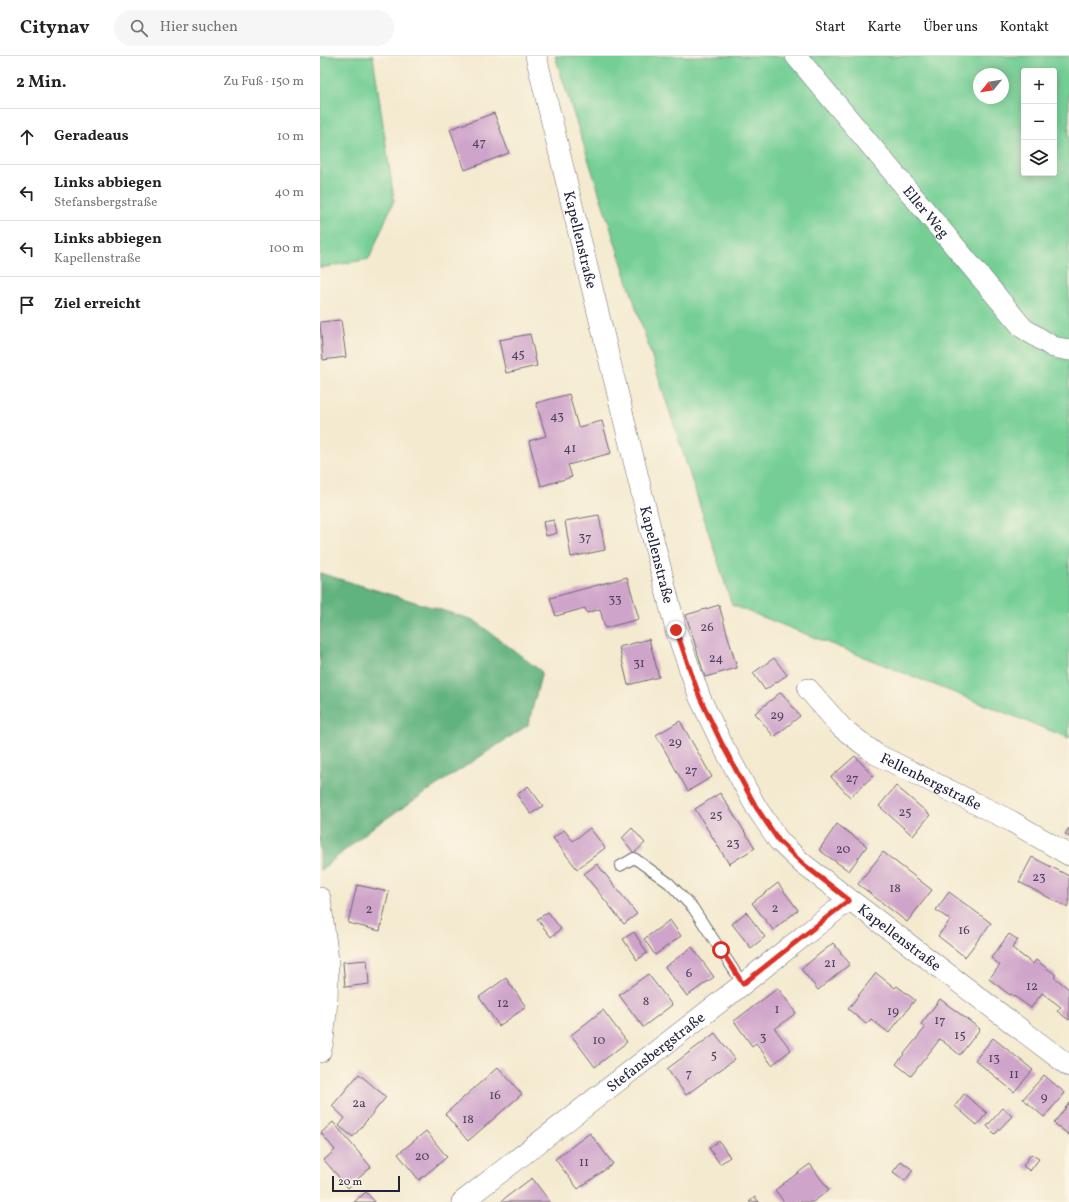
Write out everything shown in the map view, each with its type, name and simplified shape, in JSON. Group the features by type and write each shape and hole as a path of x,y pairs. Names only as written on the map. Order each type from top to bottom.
{"street":[{"name":"Kapellenstraße","path":"536,56 648,523 676,630 700,698 722,744 756,807 779,841 803,864 1069,1066"},
{"name":"Eller Weg","path":"796,56 1024,328 1053,347 1069,350"},
{"name":"Fellenbergstraße","path":"808,689 842,728 876,754 1011,821 1069,855"},
{"path":"320,898 328,960 327,1000 323,1041 320,1052"},
{"name":"Stefansbergstraße","path":"462,1202 849,900"}],"lane":[{"path":"620,866 634,858 669,883 694,908 743,984"}],"green space":[{"path":"320,56 373,56 394,200 369,259 320,268"},
{"path":"555,56 1069,56 1069,738 732,605"},
{"path":"320,573 474,620 542,672 528,725 372,828 320,871"}],"building":[{"path":"494,113 509,153 465,170 450,129"},
{"path":"341,320 346,357 323,360 320,322"},
{"path":"530,334 537,366 506,373 499,340"},
{"path":"569,394 578,427 602,421 611,453 568,465 572,477 541,486 529,441 546,436 536,403"},
{"path":"599,515 605,550 571,557 565,521"},
{"path":"554,520 557,533 546,536 543,522"},
{"path":"627,577 639,619 605,628 600,609 587,613 585,608 556,616 550,598"},
{"path":"719,605 737,668 705,677 686,615"},
{"path":"649,639 659,677 628,685 619,647"},
{"path":"774,658 787,675 765,690 753,673"},
{"path":"781,692 800,716 774,737 755,713"},
{"path":"680,721 712,777 688,791 656,735"},
{"path":"855,756 873,776 850,797 831,777"},
{"path":"528,786 543,806 531,814 517,795"},
{"path":"896,786 930,815 913,836 879,806"},
{"path":"720,793 755,848 729,864 695,809"},
{"path":"837,824 867,846 849,871 819,850"},
{"path":"590,828 605,848 577,869 553,838 564,830 573,841"},
{"path":"632,828 645,843 634,853 622,838"},
{"path":"1069,828 1069,837 1065,834"},
{"path":"883,852 932,890 907,922 858,884"},
{"path":"1032,857 1069,876 1069,903 1067,907 1019,882"},
{"path":"597,864 637,914 624,924 584,874"},
{"path":"778,883 798,910 773,930 752,903"},
{"path":"357,885 389,892 380,931 348,923"},
{"path":"949,892 991,923 965,957 938,936 950,920 936,910"},
{"path":"548,912 561,929 551,937 537,919"},
{"path":"746,912 765,937 751,948 732,924"},
{"path":"670,920 681,936 655,955 644,939"},
{"path":"634,932 647,953 637,960 623,939"},
{"path":"1009,934 1018,940 1012,948 1033,964 1036,960 1056,975 1054,977 1069,989 1069,1020 1057,1011 1061,1007 1042,993 1031,1008 1011,994 1010,995 989,979 1000,965 991,958"},
{"path":"833,943 850,964 818,990 801,969"},
{"path":"692,947 714,977 687,996 665,967"},
{"path":"367,960 369,984 345,987 343,962"},
{"path":"876,973 895,988 897,986 915,1000 889,1033 871,1019 866,1024 848,1009"},
{"path":"648,974 672,1005 643,1027 619,995"},
{"path":"506,978 526,1007 499,1026 479,997"},
{"path":"778,988 796,1013 775,1029 791,1050 772,1065 756,1043 752,1046 734,1021"},
{"path":"940,999 980,1029 960,1055 940,1039 911,1076 896,1064 925,1028 921,1024"},
{"path":"603,1010 627,1042 595,1067 571,1035"},
{"path":"715,1033 735,1059 686,1095 667,1069"},
{"path":"993,1038 1033,1070 1014,1092 975,1060"},
{"path":"498,1067 522,1094 468,1141 445,1114"},
{"path":"359,1074 386,1097 353,1137 339,1126 345,1118 332,1106"},
{"path":"1044,1075 1065,1093 1044,1117 1023,1099"},
{"path":"964,1094 987,1113 977,1125 955,1106"},
{"path":"1069,1103 1069,1135 1054,1123"},
{"path":"1003,1108 1012,1116 995,1134 987,1126"},
{"path":"333,1122 371,1167 348,1188 324,1160 335,1150 321,1133"},
{"path":"426,1131 447,1157 419,1180 398,1154"},
{"path":"590,1133 613,1164 578,1189 555,1159"},
{"path":"719,1141 730,1157 720,1164 709,1148"},
{"path":"1031,1154 1039,1159 1030,1171 1023,1166"},
{"path":"901,1161 913,1170 905,1181 893,1172"},
{"path":"810,1164 829,1190 813,1202 784,1202 775,1190"},
{"path":"532,1178 550,1202 501,1202 505,1198"},
{"path":"366,1192 375,1202 354,1202"},
{"path":"755,1197 759,1202 749,1202"}],"route":[{"path":"676,630 700,698 722,744 756,807 779,841 803,864 849,900 743,984 721,950"}]}
